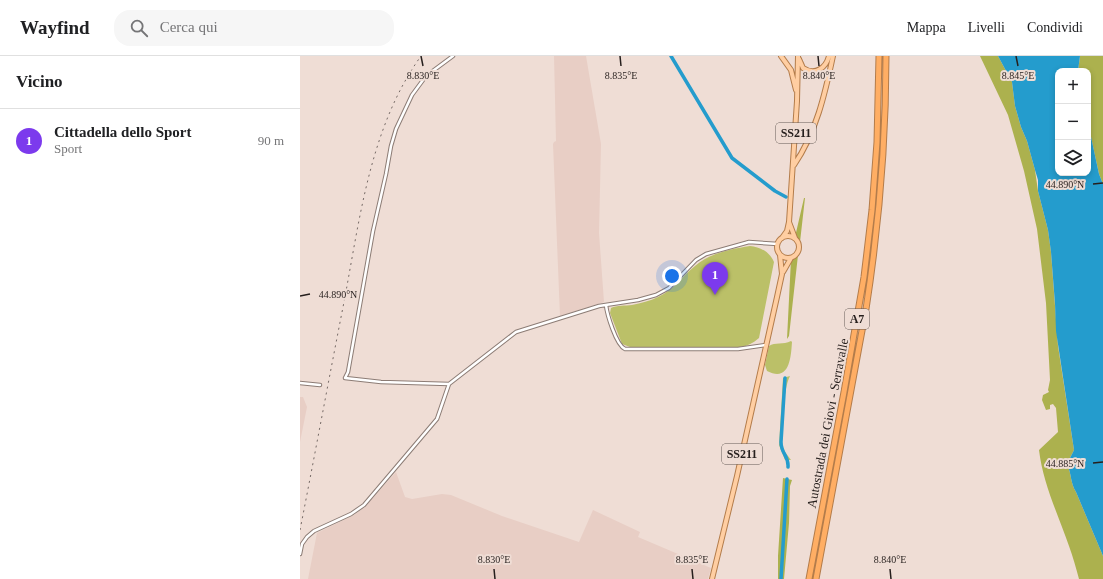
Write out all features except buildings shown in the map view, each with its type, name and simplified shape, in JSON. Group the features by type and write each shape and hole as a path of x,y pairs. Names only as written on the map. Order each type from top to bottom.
{"highway":[{"name":"Autostrada dei Giovi - Serravalle","path":"809,579 864,277 872,210 877,142 879,56"},
{"name":"Autostrada dei Giovi - Serravalle","path":"816,579 872,272 879,212 884,142 886,56"}],"main road":[{"path":"781,56 790,70 798,101"},
{"path":"798,56 804,68 812,72 822,69 829,56"},
{"name":"SS211","path":"782,274 780,255 777,249 778,244 787,231 789,222 798,101 798,56"},
{"path":"793,165 802,154 819,115 834,56"},
{"name":"SS211","path":"712,579 782,274 791,258 797,254 799,249 799,245 791,231 789,222"},
{"path":"782,238 788,236 795,239"},
{"path":"780,255 791,258"}],"street":[{"path":"449,384 381,382 345,378 348,372 373,231 396,129 412,94 426,76 453,56"},
{"path":"300,554 302,544 314,531 351,514 364,505 437,419 449,384 516,332 606,305 638,300 663,292 696,260 706,254 749,242 778,244"},
{"path":"606,305 619,344 625,349 738,349 766,345"},
{"path":"300,383 320,385"}],"shaded area":[{"path":"554,56 586,56 601,144 599,233 604,302 560,316 553,144 556,141"},
{"path":"300,397 303,397 307,407 300,442"},
{"path":"396,472 405,497 412,499 442,494 451,495 502,516 579,542 593,510 640,532 638,537 711,568 708,579 308,579 317,533 354,515 365,507"}],"green space":[{"path":"980,56 998,56 1012,82 1015,106 1035,170 1038,191 1048,230 1058,346 1074,450 1067,464 1074,488 1103,556 1103,579 1079,579 1051,499 1041,463 1039,450 1058,432 1056,408 1053,404 1050,405 1050,409 1046,410 1042,400 1043,395 1049,392 1050,380 1046,303 1037,229 1024,171 1008,115"},
{"path":"1080,56 1103,56 1103,184 1099,174 1091,137 1091,68 1078,68"},
{"path":"805,198 800,242 795,237"},
{"path":"750,246 770,255 774,262 759,338 757,340 740,347 630,347 622,344 610,313 611,308 645,302 664,294 678,283 690,270 707,258 728,250"},
{"path":"798,255 789,336 787,339 791,259"},
{"path":"791,341 790,360 785,371 780,374 775,374 767,371 765,365 769,346"},
{"path":"790,376 784,399 782,445 791,460 785,460 779,445 783,378"},
{"path":"783,478 792,480 790,486 789,523 784,579 778,579 778,556"}],"water":[{"path":"998,56 1080,56 1078,68 1055,68 1055,176 1091,176 1091,137 1099,174 1103,184 1103,556 1074,488 1067,464 1074,450 1056,331 1051,252 1048,230 1038,191 1038,180 1015,106 1012,82"}],"waterway":[{"path":"671,56 732,158 775,191 786,197"},
{"path":"785,378 781,446 787,460 788,467"},
{"path":"781,579 787,479"}],"railway":[{"path":"300,530 369,174 378,143 390,113 404,84 421,56"}],"place":[{"name":"Cittadella dello Sport","path":"715,295"}]}
